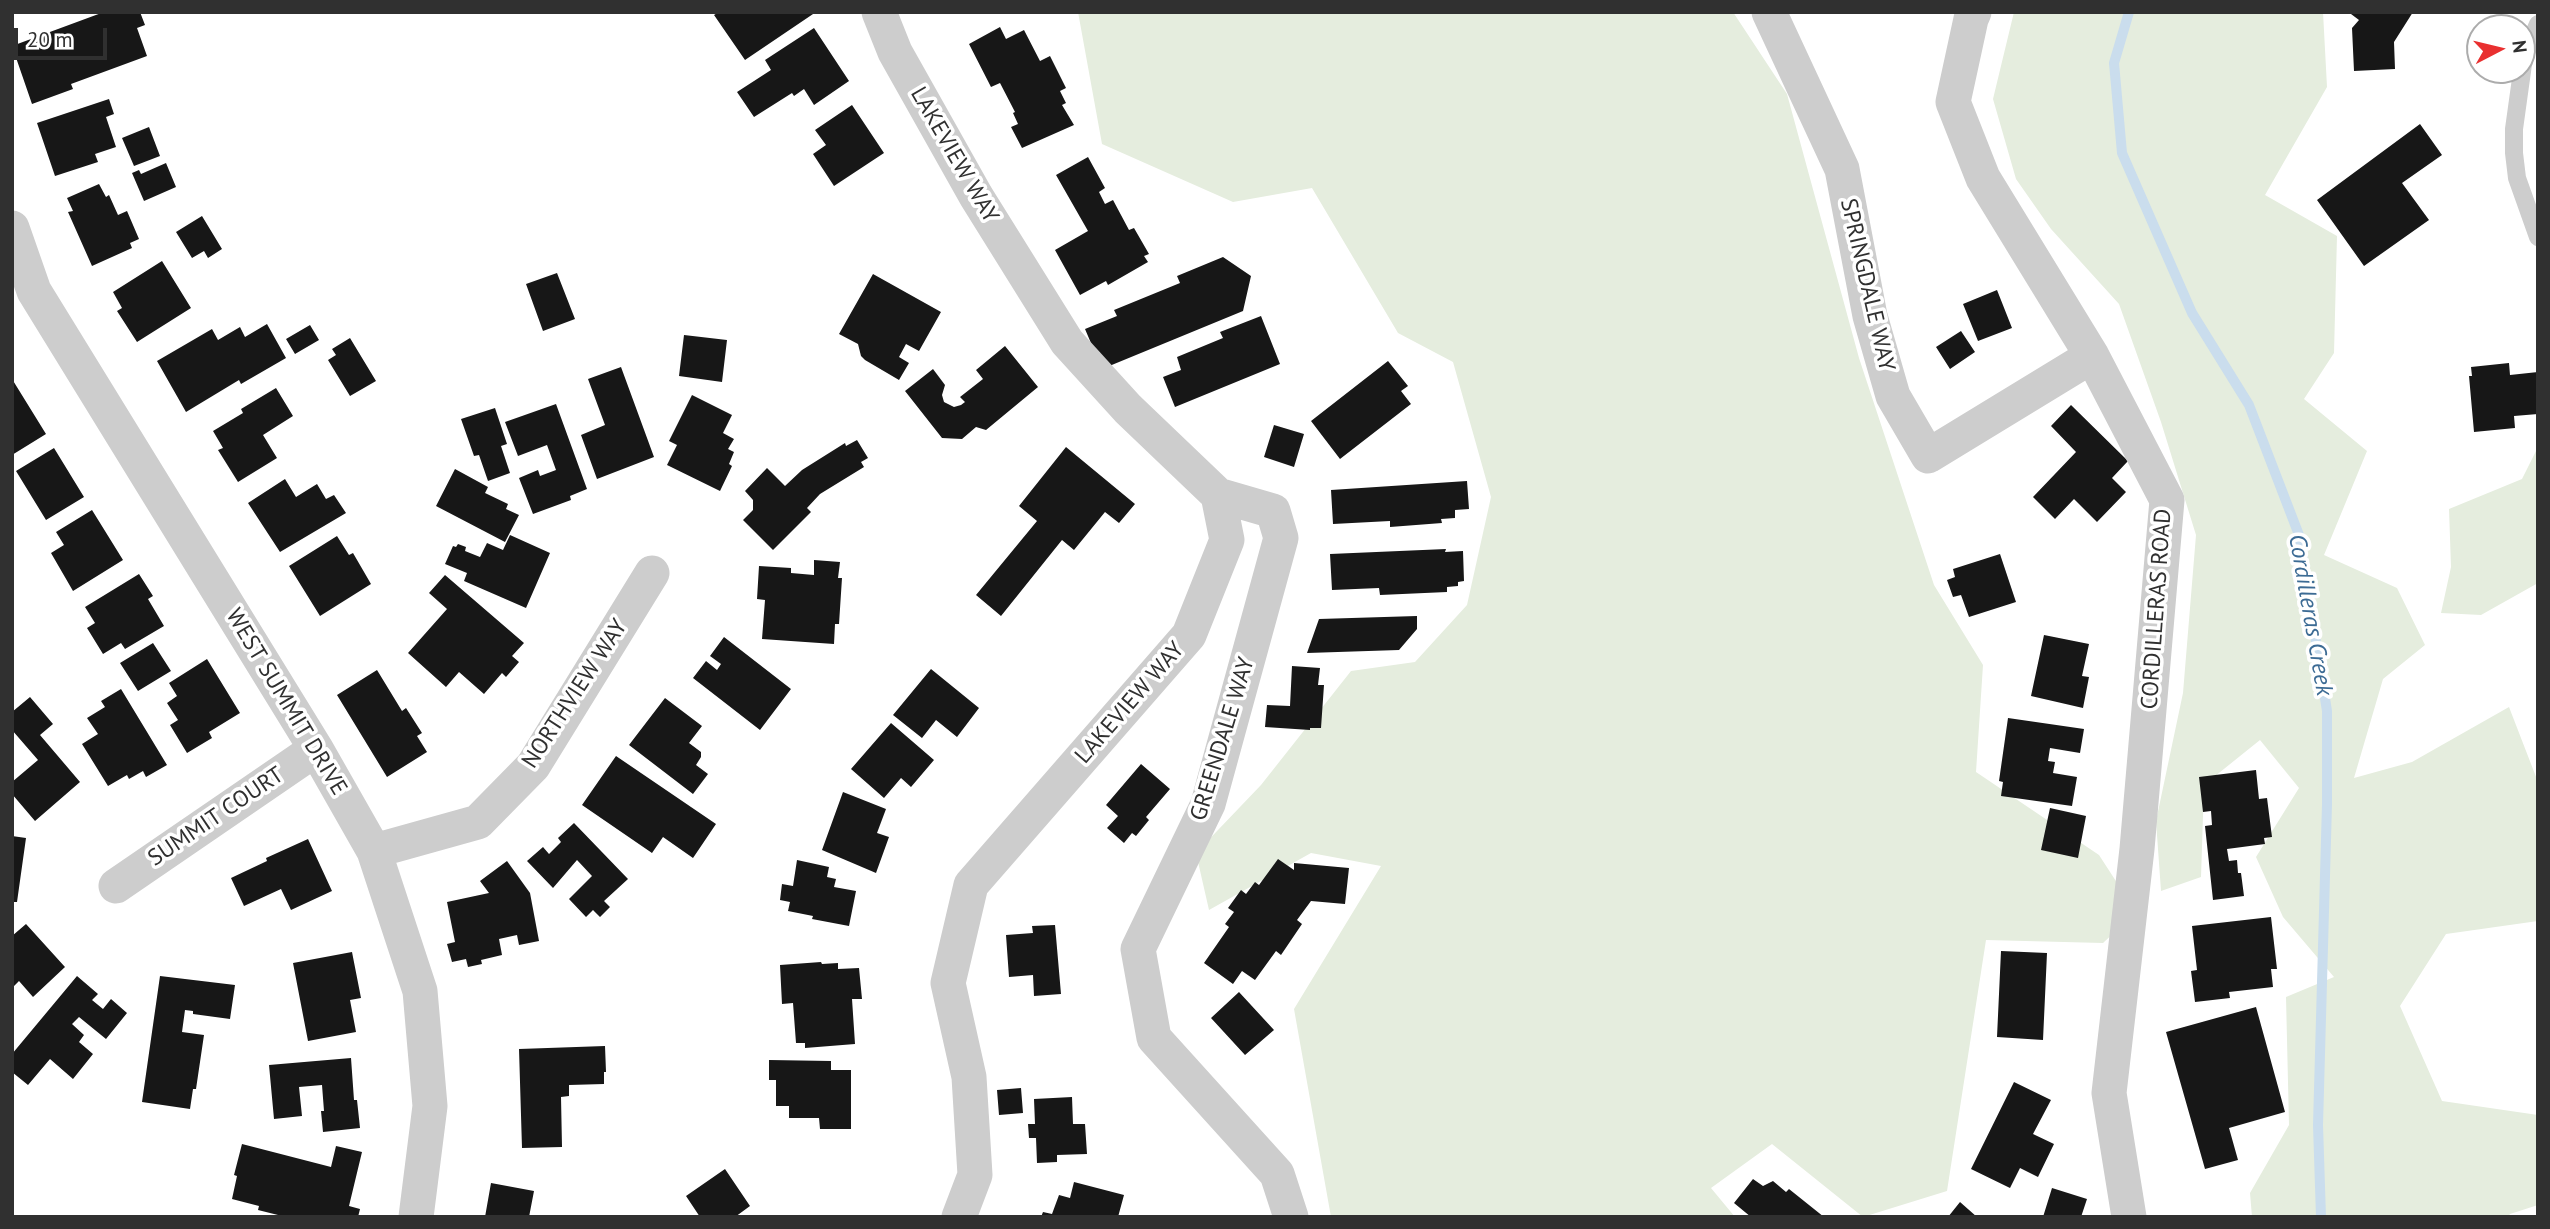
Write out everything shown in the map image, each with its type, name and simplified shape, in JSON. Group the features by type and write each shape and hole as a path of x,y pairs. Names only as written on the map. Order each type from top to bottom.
{"street":[{"name":"LAKEVIEW WAY","path":"879,12 895,52 975,196 1067,341 1128,410 1217,495 1227,540 1189,635 971,885 948,983 969,1077 975,1175 958,1217"},
{"name":"SPRINGDALE WAY","path":"1769,12 1842,169 1870,316 1893,396 1928,456 2092,356"},
{"name":"CORDILLERAS ROAD","path":"1974,12 1970,19 1953,102 1983,177 2092,356 2167,500 2137,849 2109,1093 2129,1217"},
{"name":"WEST SUMMIT DRIVE","path":"12,228 34,291 316,749 374,851 420,991 430,1107 416,1217"},
{"name":"GREENDALE WAY","path":"1217,495 1273,511 1281,538 1208,804 1138,949 1154,1038 1277,1174 1291,1217"},
{"name":"NORTHVIEW WAY","path":"374,851 478,822 533,766 652,573"},
{"name":"SUMMIT COURT","path":"116,886 316,749"}],"lane":[{"path":"2538,24 2525,57 2514,141 2517,178 2538,237"}],"green space":[{"path":"1078,12 1733,12 1787,94 1859,358 1934,585 1983,665 1976,772 2099,855 2136,912 2103,943 1986,940 1947,1191 1863,1217 1772,1144 1711,1188 1735,1217 1331,1217 1294,1009 1381,866 1311,853 1209,910 1196,853 1261,785 1351,671 1415,662 1467,605 1491,497 1453,362 1398,333 1312,188 1233,202 1102,144"},
{"path":"2014,12 2323,12 2327,87 2265,195 2337,236 2334,353 2304,399 2367,451 2324,555 2397,588 2425,645 2383,679 2354,778 2412,762 2509,707 2538,782 2538,921 2446,934 2400,1006 2442,1101 2538,1115 2538,1205 2508,1217 2252,1217 2250,1193 2289,1125 2286,997 2334,977 2283,917 2256,857 2299,788 2260,740 2204,785 2201,877 2161,891 2156,821 2183,693 2196,535 2161,422 2119,304 2051,229 2016,179 1993,99"},
{"path":"2538,447 2538,583 2481,615 2441,613 2451,567 2449,509 2522,479"}],"building":[{"path":"104,12 140,12 145,25 137,28 147,56 71,84 73,89 32,104 12,46"},
{"path":"719,12 816,12 745,60 714,15"},
{"path":"2352,12 2413,12 2394,42 2395,69 2354,71 2352,28 2359,20"},
{"path":"1000,27 1006,39 1024,30 1040,61 1050,56 1066,88 1060,91 1066,103 1062,105 1074,125 1022,148 1011,127 1018,124 1013,113 1015,112 1000,83 991,87 969,44"},
{"path":"814,28 849,81 814,105 804,89 794,96 792,93 754,117 737,92 771,70 765,60"},
{"path":"109,99 114,114 106,117 116,147 95,154 98,162 55,176 37,123"},
{"path":"852,105 884,153 834,186 813,154 826,145 815,130"},
{"path":"2420,124 2442,155 2402,183 2429,220 2364,266 2317,200"},
{"path":"149,127 160,156 134,166 122,138"},
{"path":"1088,157 1105,188 1099,192 1105,204 1113,200 1129,230 1134,228 1149,254 1144,256 1148,262 1108,285 1106,281 1080,295 1055,250 1088,231 1056,175"},
{"path":"166,163 176,187 144,201 132,173 139,170 141,174"},
{"path":"99,184 106,197 109,195 118,215 127,211 139,239 130,243 132,248 92,266 68,212 73,211 67,198"},
{"path":"202,216 222,249 208,258 204,251 192,258 176,232"},
{"path":"1223,257 1251,276 1243,311 1102,369 1085,329 1117,316 1114,310 1180,283 1177,276"},
{"path":"162,261 191,308 137,342 117,311 122,308 113,292"},
{"path":"557,273 575,319 543,331 526,284"},
{"path":"873,274 941,312 919,351 906,344 899,357 909,363 899,380 865,360 858,344 839,334"},
{"path":"1997,290 2012,328 1978,341 1963,304"},
{"path":"1261,316 1280,364 1175,407 1163,377 1181,370 1177,357 1223,338 1220,332"},
{"path":"267,324 286,358 241,384 239,380 186,412 157,361 212,329 218,340 240,327 245,337"},
{"path":"310,325 319,340 295,354 286,339"},
{"path":"1961,331 1975,352 1950,369 1936,347"},
{"path":"684,335 727,340 722,382 679,376"},
{"path":"350,338 376,381 350,396 328,360 336,355 332,349"},
{"path":"1005,346 1038,387 986,430 976,427 962,439 942,438 905,391 933,369 945,385 942,395 944,402 954,407 961,405 965,402 960,397 983,379 976,370"},
{"path":"1388,361 1408,386 1401,391 1411,404 1340,459 1311,421"},
{"path":"2509,363 2510,375 2538,372 2538,414 2514,416 2515,428 2474,432 2469,376 2472,376 2471,367"},
{"path":"621,367 654,457 597,479 581,435 605,425 588,379"},
{"path":"12,379 46,434 12,455"},
{"path":"276,388 293,416 263,435 277,458 238,482 218,450 223,448 213,431 243,413 241,409"},
{"path":"692,395 732,415 723,433 734,439 728,449 734,452 729,464 732,466 720,491 667,465 677,445 669,441"},
{"path":"556,404 587,489 570,496 571,500 533,514 519,478 538,470 540,476 556,470 547,445 518,456 505,422"},
{"path":"2071,405 2128,461 2112,478 2126,492 2097,522 2074,499 2055,519 2033,497 2076,452 2051,426"},
{"path":"495,408 507,444 501,446 510,473 488,481 479,455 474,456 461,419"},
{"path":"1274,425 1304,434 1294,467 1264,457"},
{"path":"857,440 868,458 861,462 864,467 820,494 807,508 811,512 773,550 743,520 753,510 753,500 745,491 767,468 785,486 802,470 845,443 846,446"},
{"path":"1066,447 1135,504 1119,523 1105,512 1074,550 1062,540 1001,616 976,595 1037,521 1019,506"},
{"path":"54,448 84,497 46,520 16,471"},
{"path":"455,469 488,487 485,493 508,504 506,509 519,515 505,542 436,506"},
{"path":"285,479 296,497 317,484 326,499 334,495 346,513 280,552 248,503"},
{"path":"1467,481 1469,509 1455,510 1455,518 1441,519 1442,523 1390,527 1390,521 1333,524 1331,490"},
{"path":"92,510 123,560 73,591 51,553 64,545 56,532"},
{"path":"510,535 550,553 526,608 464,581 467,573 445,564 453,546 458,544 466,547 465,551 480,557 487,543 503,550"},
{"path":"337,536 349,555 353,553 371,584 320,616 289,566"},
{"path":"1446,549 1445,552 1463,551 1464,581 1458,582 1458,586 1447,587 1447,592 1380,595 1379,588 1332,590 1330,554"},
{"path":"2000,554 2016,602 1969,617 1961,595 1953,597 1947,580 1955,577 1953,569"},
{"path":"814,560 840,562 838,578 842,578 839,624 835,624 834,644 762,639 765,600 757,599 759,566 791,568 791,573 814,575"},
{"path":"139,574 153,596 148,599 164,626 125,649 121,643 103,654 87,628 95,623 85,607"},
{"path":"445,575 524,643 512,656 519,662 506,677 502,673 484,694 459,672 446,687 408,653 447,609 429,593"},
{"path":"1417,616 1417,629 1399,650 1307,653 1319,619"},
{"path":"2044,635 2089,644 2082,676 2089,677 2083,708 2031,696"},
{"path":"724,637 791,689 760,730 693,678 706,661 717,670 721,664 710,656"},
{"path":"153,643 171,671 138,691 120,663"},
{"path":"207,659 240,713 209,732 212,738 187,753 170,725 178,720 167,703 177,696 169,683"},
{"path":"1292,666 1320,668 1318,685 1324,685 1321,728 1310,730 1265,727 1267,705 1290,706"},
{"path":"931,669 979,708 957,737 936,720 922,738 893,715"},
{"path":"377,670 402,711 406,708 422,733 417,736 427,752 387,777 337,695"},
{"path":"121,689 167,765 146,777 143,771 129,779 127,775 108,786 82,744 98,734 87,718 105,707 101,701"},
{"path":"30,697 53,724 40,735 80,782 35,821 12,794 12,782 38,760 12,730 12,712"},
{"path":"665,698 702,726 689,743 701,752 696,765 708,774 693,794 629,745"},
{"path":"2008,718 2084,729 2080,753 2050,748 2048,761 2055,762 2053,773 2077,777 2072,806 2001,796 2003,782 1999,781"},
{"path":"891,723 934,760 911,787 901,778 884,798 851,769"},
{"path":"616,756 716,824 693,858 663,837 652,853 582,805"},
{"path":"1141,764 1170,789 1146,817 1149,820 1136,836 1132,833 1124,843 1107,828 1118,816 1106,805"},
{"path":"2256,770 2259,799 2267,798 2272,837 2264,838 2265,844 2227,849 2229,861 2237,860 2244,896 2213,900 2205,826 2212,825 2211,811 2203,812 2199,777"},
{"path":"843,792 886,809 877,833 889,837 876,873 822,850"},
{"path":"2050,808 2086,816 2078,858 2041,850"},
{"path":"574,823 628,879 604,901 610,907 600,917 593,910 586,917 569,899 592,876 577,860 553,888 527,861 543,847 549,854 561,842 558,838"},
{"path":"12,836 26,838 17,902 12,902"},
{"path":"308,839 332,891 291,910 281,889 244,906 231,878"},
{"path":"1278,859 1294,870 1294,863 1349,868 1345,904 1311,901 1297,920 1302,924 1281,955 1276,951 1255,980 1242,971 1233,984 1204,963 1229,927 1225,924 1234,912 1228,908 1241,890 1246,894 1255,882 1259,885"},
{"path":"797,860 829,867 827,877 836,879 834,887 856,891 849,926 788,911 790,902 780,900 782,884 793,886"},
{"path":"507,861 530,893 539,941 519,945 517,935 499,939 502,955 481,960 482,964 468,967 466,959 452,962 447,944 455,942 447,902 489,893 480,881"},
{"path":"2271,917 2277,969 2271,969 2273,987 2229,992 2230,998 2195,1002 2191,971 2197,970 2192,926"},
{"path":"26,924 65,967 33,997 19,981 12,988 12,936"},
{"path":"1055,925 1061,994 1034,996 1033,975 1009,977 1006,935 1033,933 1032,926"},
{"path":"2001,951 2047,953 2043,1040 1997,1037"},
{"path":"352,952 361,998 350,1000 356,1032 308,1041 293,963"},
{"path":"838,963 838,969 859,968 862,999 852,999 855,1044 805,1048 805,1043 796,1043 793,1003 782,1004 780,965"},
{"path":"77,976 98,994 92,1000 103,1009 111,999 127,1013 106,1039 79,1017 72,1024 84,1035 79,1042 93,1054 73,1079 50,1059 28,1085 12,1072 12,1054"},
{"path":"160,976 235,985 230,1019 193,1014 193,1011 185,1010 182,1032 204,1035 196,1089 193,1089 190,1109 142,1102"},
{"path":"1239,992 1274,1030 1245,1055 1211,1018"},
{"path":"2256,1007 2285,1112 2229,1128 2238,1160 2205,1169 2166,1032"},
{"path":"605,1046 604,1084 569,1085 569,1096 561,1097 562,1147 522,1148 519,1049"},
{"path":"351,1058 354,1100 357,1100 360,1128 323,1132 322,1085 299,1087 302,1116 274,1119 269,1065"},
{"path":"769,1060 831,1061 831,1070 851,1070 851,1129 820,1129 819,1118 789,1118 789,1106 776,1106 776,1080 769,1080"},
{"path":"2014,1082 2051,1100 2033,1134 2054,1144 2038,1177 2020,1168 2010,1188 1971,1169"},
{"path":"1021,1088 1023,1113 999,1115 997,1090"},
{"path":"1072,1097 1073,1124 1085,1124 1087,1154 1057,1155 1057,1162 1037,1163 1036,1138 1029,1138 1028,1124 1035,1124 1034,1099"},
{"path":"242,1144 331,1167 336,1146 362,1152 349,1206 360,1209 358,1217 286,1217 258,1210 259,1206 232,1199 237,1176 234,1175"},
{"path":"725,1169 750,1206 735,1217 700,1217 686,1196"},
{"path":"1753,1179 1763,1186 1773,1181 1786,1192 1789,1189 1824,1217 1751,1217 1734,1203"},
{"path":"1074,1182 1124,1195 1118,1217 1041,1217 1043,1212 1052,1214 1059,1195 1070,1198"},
{"path":"491,1183 534,1191 529,1217 485,1217"},
{"path":"2052,1188 2087,1199 2081,1217 2043,1217"},
{"path":"1960,1202 1977,1217 1948,1217"}],"waterway":[{"name":"Cordilleras Creek","path":"2129,12 2114,63 2122,153 2192,313 2249,405 2299,535 2327,711 2318,1125 2321,1217"}]}
